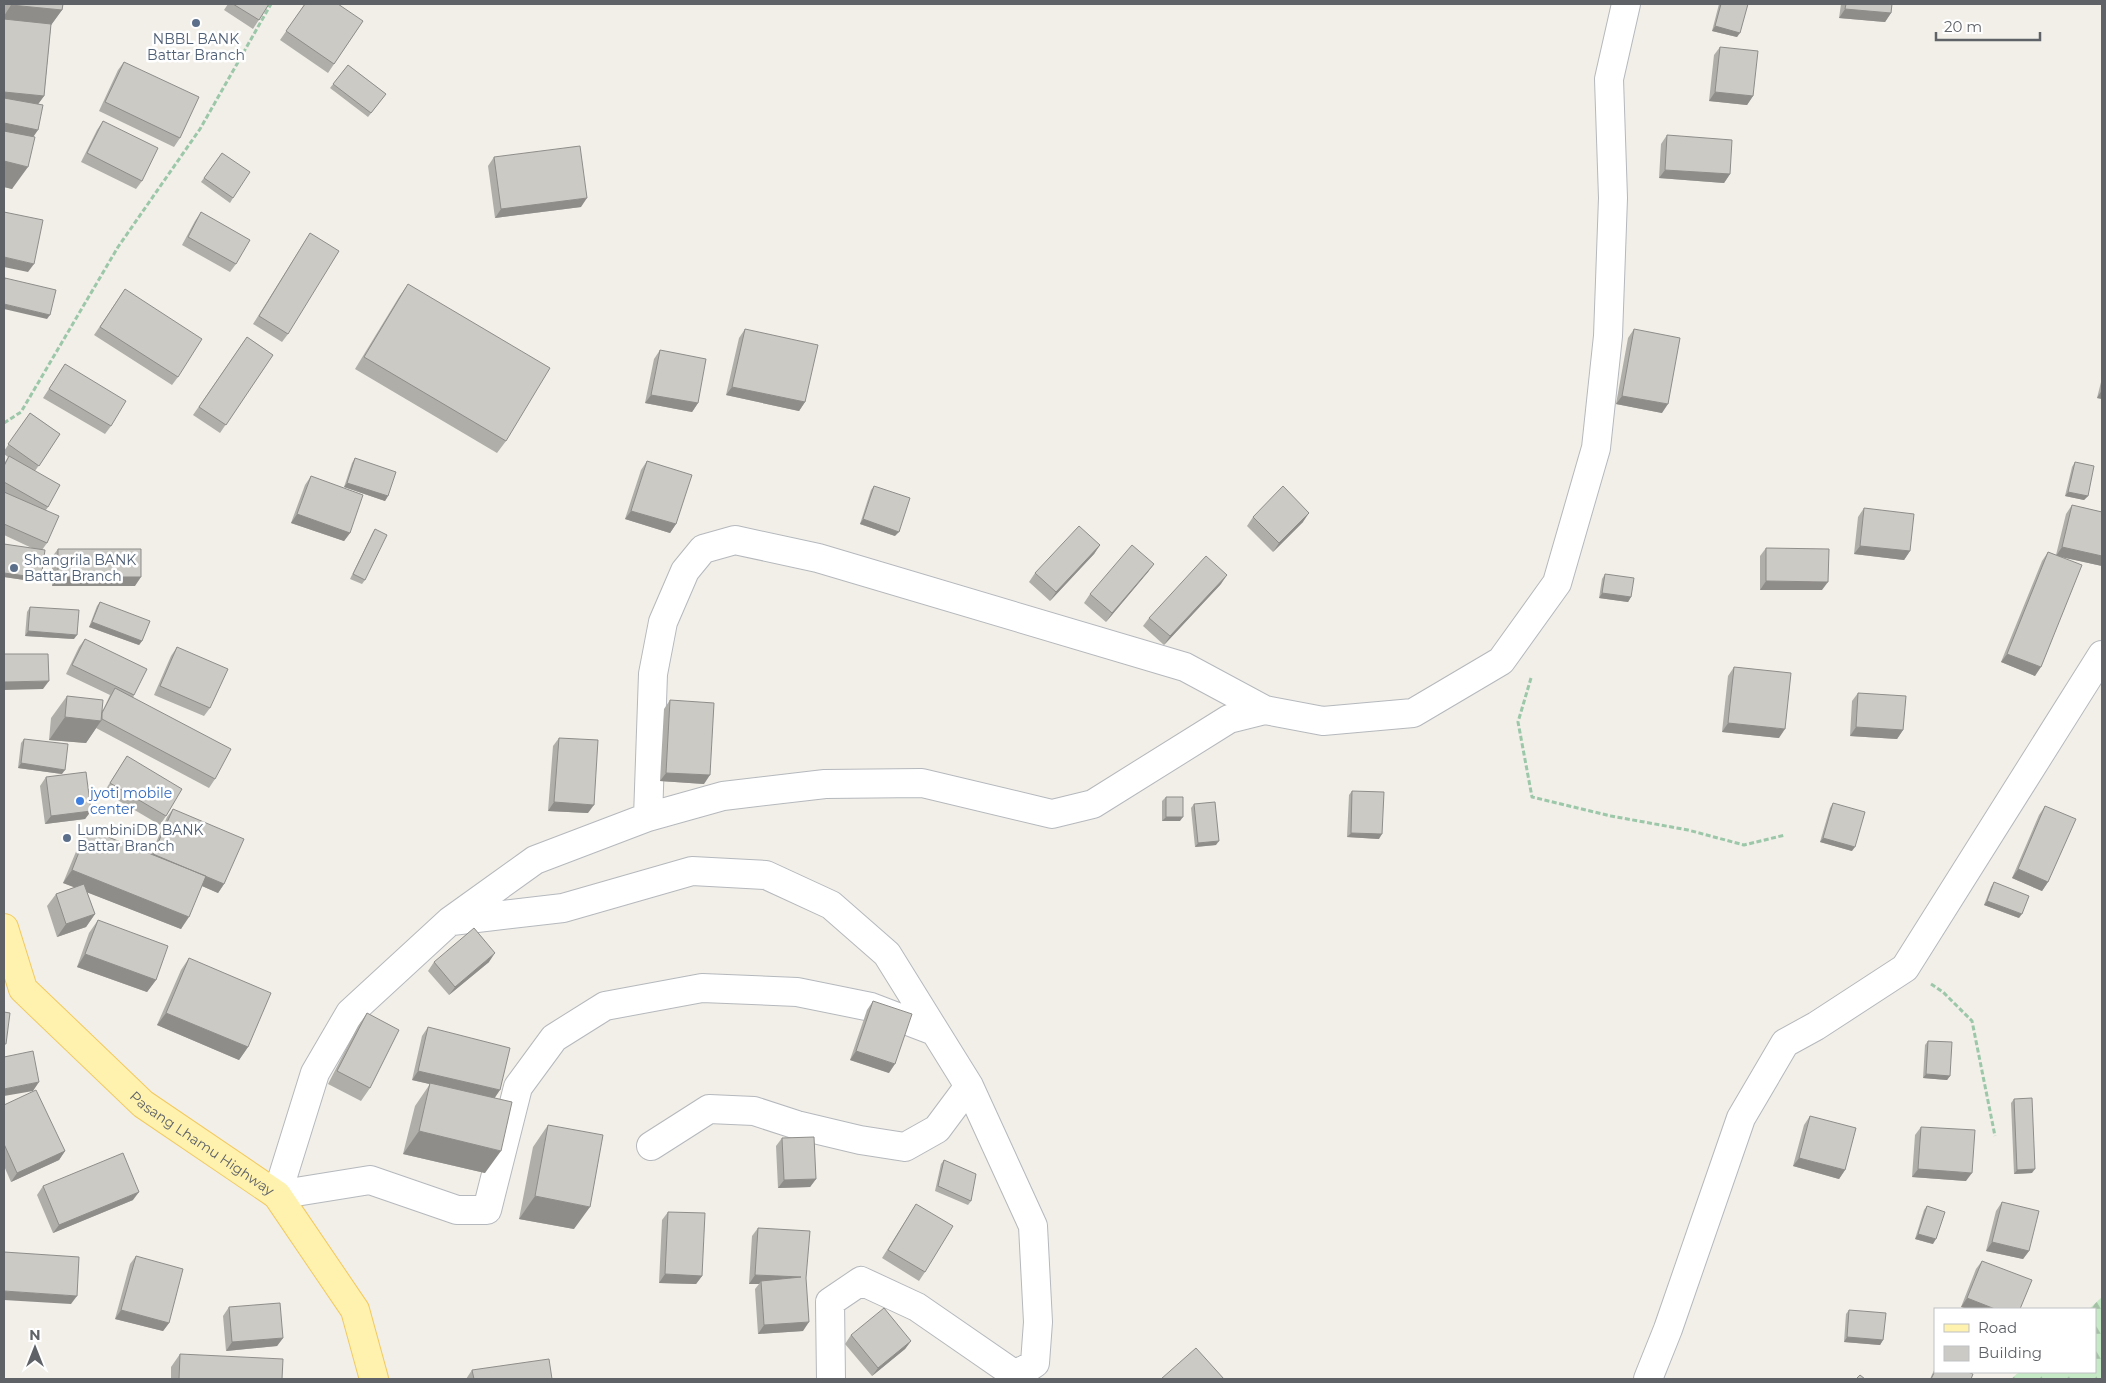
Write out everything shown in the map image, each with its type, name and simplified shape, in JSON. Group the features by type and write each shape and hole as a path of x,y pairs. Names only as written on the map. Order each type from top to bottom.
{"main road":[{"name":"Pasang Lhamu Highway","path":"4,928 23,989 143,1104 277,1195 355,1310 374,1379"}],"street":[{"path":"648,817 653,674 663,622 685,571 703,549 735,540 818,558 1185,668 1265,710 1323,720 1413,713 1501,661 1557,583 1597,439 1608,336 1614,198 1609,79 1626,4"},
{"path":"1648,1379 1668,1329 1741,1118 1785,1043 1816,1026 1905,968 2102,655"},
{"path":"934,1032 871,1007 797,992 702,988 605,1006 554,1038 518,1087 486,1210 457,1210 370,1180 277,1195 315,1073 350,1013 450,921 535,860 648,817 723,796 834,784 922,783 1052,814 1093,804 1229,719 1265,710"},
{"path":"450,921 563,908 692,871 766,875 831,904 887,954 969,1086 1033,1226 1038,1322 1035,1362 1026,1370 1014,1374 917,1307 861,1281 830,1302 831,1379"},
{"path":"651,1146 710,1109 754,1111 797,1125 860,1140 905,1147 937,1129 969,1086"}],"path":[{"path":"4,423 21,412 118,247 200,129 271,4"},
{"path":"1531,676 1518,722 1532,797 1611,816 1688,830 1744,844 1785,835"},
{"path":"1905,968 1943,992 1972,1021 1995,1136"}],"green space":[{"path":"2102,1297 2102,1379 2011,1379 2018,1373 2096,1373 2096,1308 2090,1308"}],"building":[{"path":"11,4 63,4 62,10"},
{"path":"233,4 269,4 259,20"},
{"path":"305,4 338,4 363,21 334,64 286,31"},
{"path":"1721,4 1748,4 1740,33 1715,26"},
{"path":"1846,4 1892,4 1891,13 1845,9"},
{"path":"4,19 51,24 44,96 4,92"},
{"path":"1720,47 1758,51 1753,96 1715,92"},
{"path":"124,62 199,97 180,138 105,102"},
{"path":"348,65 386,94 371,113 333,84"},
{"path":"4,98 43,105 38,130 4,123"},
{"path":"103,121 158,148 142,181 87,153"},
{"path":"4,131 35,137 28,167 4,161"},
{"path":"1667,135 1732,140 1730,174 1665,170"},
{"path":"580,146 587,198 501,209 494,157"},
{"path":"222,153 250,172 233,198 204,178"},
{"path":"4,212 43,220 34,264 4,257"},
{"path":"201,212 250,240 236,264 188,237"},
{"path":"310,233 339,251 288,334 259,316"},
{"path":"5,278 56,290 50,315 4,304"},
{"path":"408,284 550,368 506,441 364,357"},
{"path":"125,289 202,339 178,377 100,327"},
{"path":"745,329 818,345 805,402 732,387"},
{"path":"1634,329 1680,338 1668,404 1622,396"},
{"path":"247,337 273,355 226,425 199,407"},
{"path":"660,350 706,359 698,403 651,395"},
{"path":"65,364 126,401 111,426 49,389"},
{"path":"30,413 60,434 39,466 8,444"},
{"path":"9,456 60,485 48,507 4,482 4,466"},
{"path":"355,458 396,472 388,496 347,483"},
{"path":"647,461 692,475 676,524 631,511"},
{"path":"2075,462 2094,466 2088,496 2068,492"},
{"path":"311,476 363,495 350,533 297,514"},
{"path":"874,486 910,498 899,532 863,519"},
{"path":"1283,486 1309,513 1279,543 1253,517"},
{"path":"4,492 59,516 47,543 4,524"},
{"path":"2072,505 2102,512 2102,556 2062,547"},
{"path":"1864,508 1914,514 1910,551 1860,546"},
{"path":"1079,526 1100,545 1056,592 1035,573"},
{"path":"375,529 387,535 365,580 353,574"},
{"path":"4,544 45,550 41,578 4,573"},
{"path":"1132,545 1154,564 1112,613 1090,594"},
{"path":"1766,548 1829,549 1828,582 1766,581"},
{"path":"58,549 141,549 141,577 58,577"},
{"path":"2048,552 2082,565 2041,667 2007,654"},
{"path":"1206,556 1227,575 1170,636 1149,618"},
{"path":"1605,574 1634,578 1631,597 1602,593"},
{"path":"100,602 150,621 142,641 92,622"},
{"path":"30,607 79,610 77,635 28,631"},
{"path":"85,639 147,669 134,695 72,665"},
{"path":"177,647 228,669 210,708 160,686"},
{"path":"4,654 48,654 49,681 4,682"},
{"path":"1734,667 1791,673 1785,729 1728,723"},
{"path":"115,688 231,749 215,779 102,719 102,713"},
{"path":"1858,693 1906,696 1903,730 1856,727"},
{"path":"67,696 103,700 101,721 65,717"},
{"path":"670,700 714,703 710,775 666,773"},
{"path":"559,738 598,740 594,805 554,802"},
{"path":"24,739 68,744 65,770 21,763"},
{"path":"127,756 182,789 166,816 110,783"},
{"path":"86,772 91,811 51,816 46,777"},
{"path":"1352,791 1384,792 1382,834 1351,833"},
{"path":"1166,797 1183,797 1183,817 1166,817"},
{"path":"1215,802 1219,841 1198,843 1194,804"},
{"path":"1833,803 1865,812 1855,847 1823,838"},
{"path":"2045,806 2076,819 2048,882 2018,869"},
{"path":"173,809 244,839 224,884 153,854"},
{"path":"88,829 206,876 189,917 72,870"},
{"path":"1994,882 2029,896 2022,914 1987,901"},
{"path":"84,884 95,914 66,924 56,894"},
{"path":"98,920 168,946 156,980 85,954"},
{"path":"474,928 495,953 455,987 434,962"},
{"path":"189,958 271,993 248,1047 166,1013"},
{"path":"873,1001 912,1014 895,1064 856,1051"},
{"path":"4,1012 10,1013 6,1044 4,1044"},
{"path":"367,1013 399,1030 370,1088 337,1071"},
{"path":"428,1027 510,1048 500,1090 418,1071"},
{"path":"1928,1041 1952,1042 1950,1076 1926,1074"},
{"path":"33,1051 39,1082 4,1089 4,1057"},
{"path":"430,1083 512,1102 501,1151 419,1131"},
{"path":"36,1090 65,1151 17,1173 4,1144 4,1105"},
{"path":"2032,1098 2035,1169 2017,1170 2014,1099"},
{"path":"1810,1116 1856,1128 1845,1170 1799,1158"},
{"path":"548,1125 603,1135 590,1207 535,1196"},
{"path":"1921,1127 1975,1130 1972,1173 1918,1169"},
{"path":"814,1137 816,1179 784,1180 782,1138"},
{"path":"123,1153 139,1192 59,1225 43,1186"},
{"path":"944,1160 976,1174 971,1201 938,1186"},
{"path":"2002,1202 2039,1211 2029,1251 1992,1242"},
{"path":"916,1204 953,1226 925,1272 888,1250"},
{"path":"1927,1206 1945,1212 1936,1239 1918,1234"},
{"path":"668,1212 705,1213 702,1276 665,1274"},
{"path":"758,1228 810,1231 806,1278 809,1322 764,1325 761,1281 801,1277 755,1275"},
{"path":"4,1252 79,1257 77,1296 4,1291"},
{"path":"136,1256 183,1269 169,1323 121,1310"},
{"path":"1982,1261 2032,1280 2020,1308 1992,1308 1967,1298"},
{"path":"280,1303 283,1338 232,1342 229,1307"},
{"path":"884,1308 911,1341 878,1368 851,1335"},
{"path":"1849,1310 1886,1313 1883,1340 1847,1337"},
{"path":"1196,1348 1224,1379 1161,1379"},
{"path":"180,1354 283,1359 282,1379 179,1379"},
{"path":"549,1359 552,1379 474,1379 472,1370"},
{"path":"1934,1373 1973,1374 1971,1379 1931,1379"},
{"path":"1860,1375 1865,1379 1856,1379"}],"place":[{"name":"NBBL BANK Battar Branch","path":"196,23"},
{"name":"Shangrila BANK Battar Branch","path":"14,568"},
{"name":"jyoti mobile center","path":"80,801"},
{"name":"LumbiniDB BANK Battar Branch","path":"67,838"}]}
